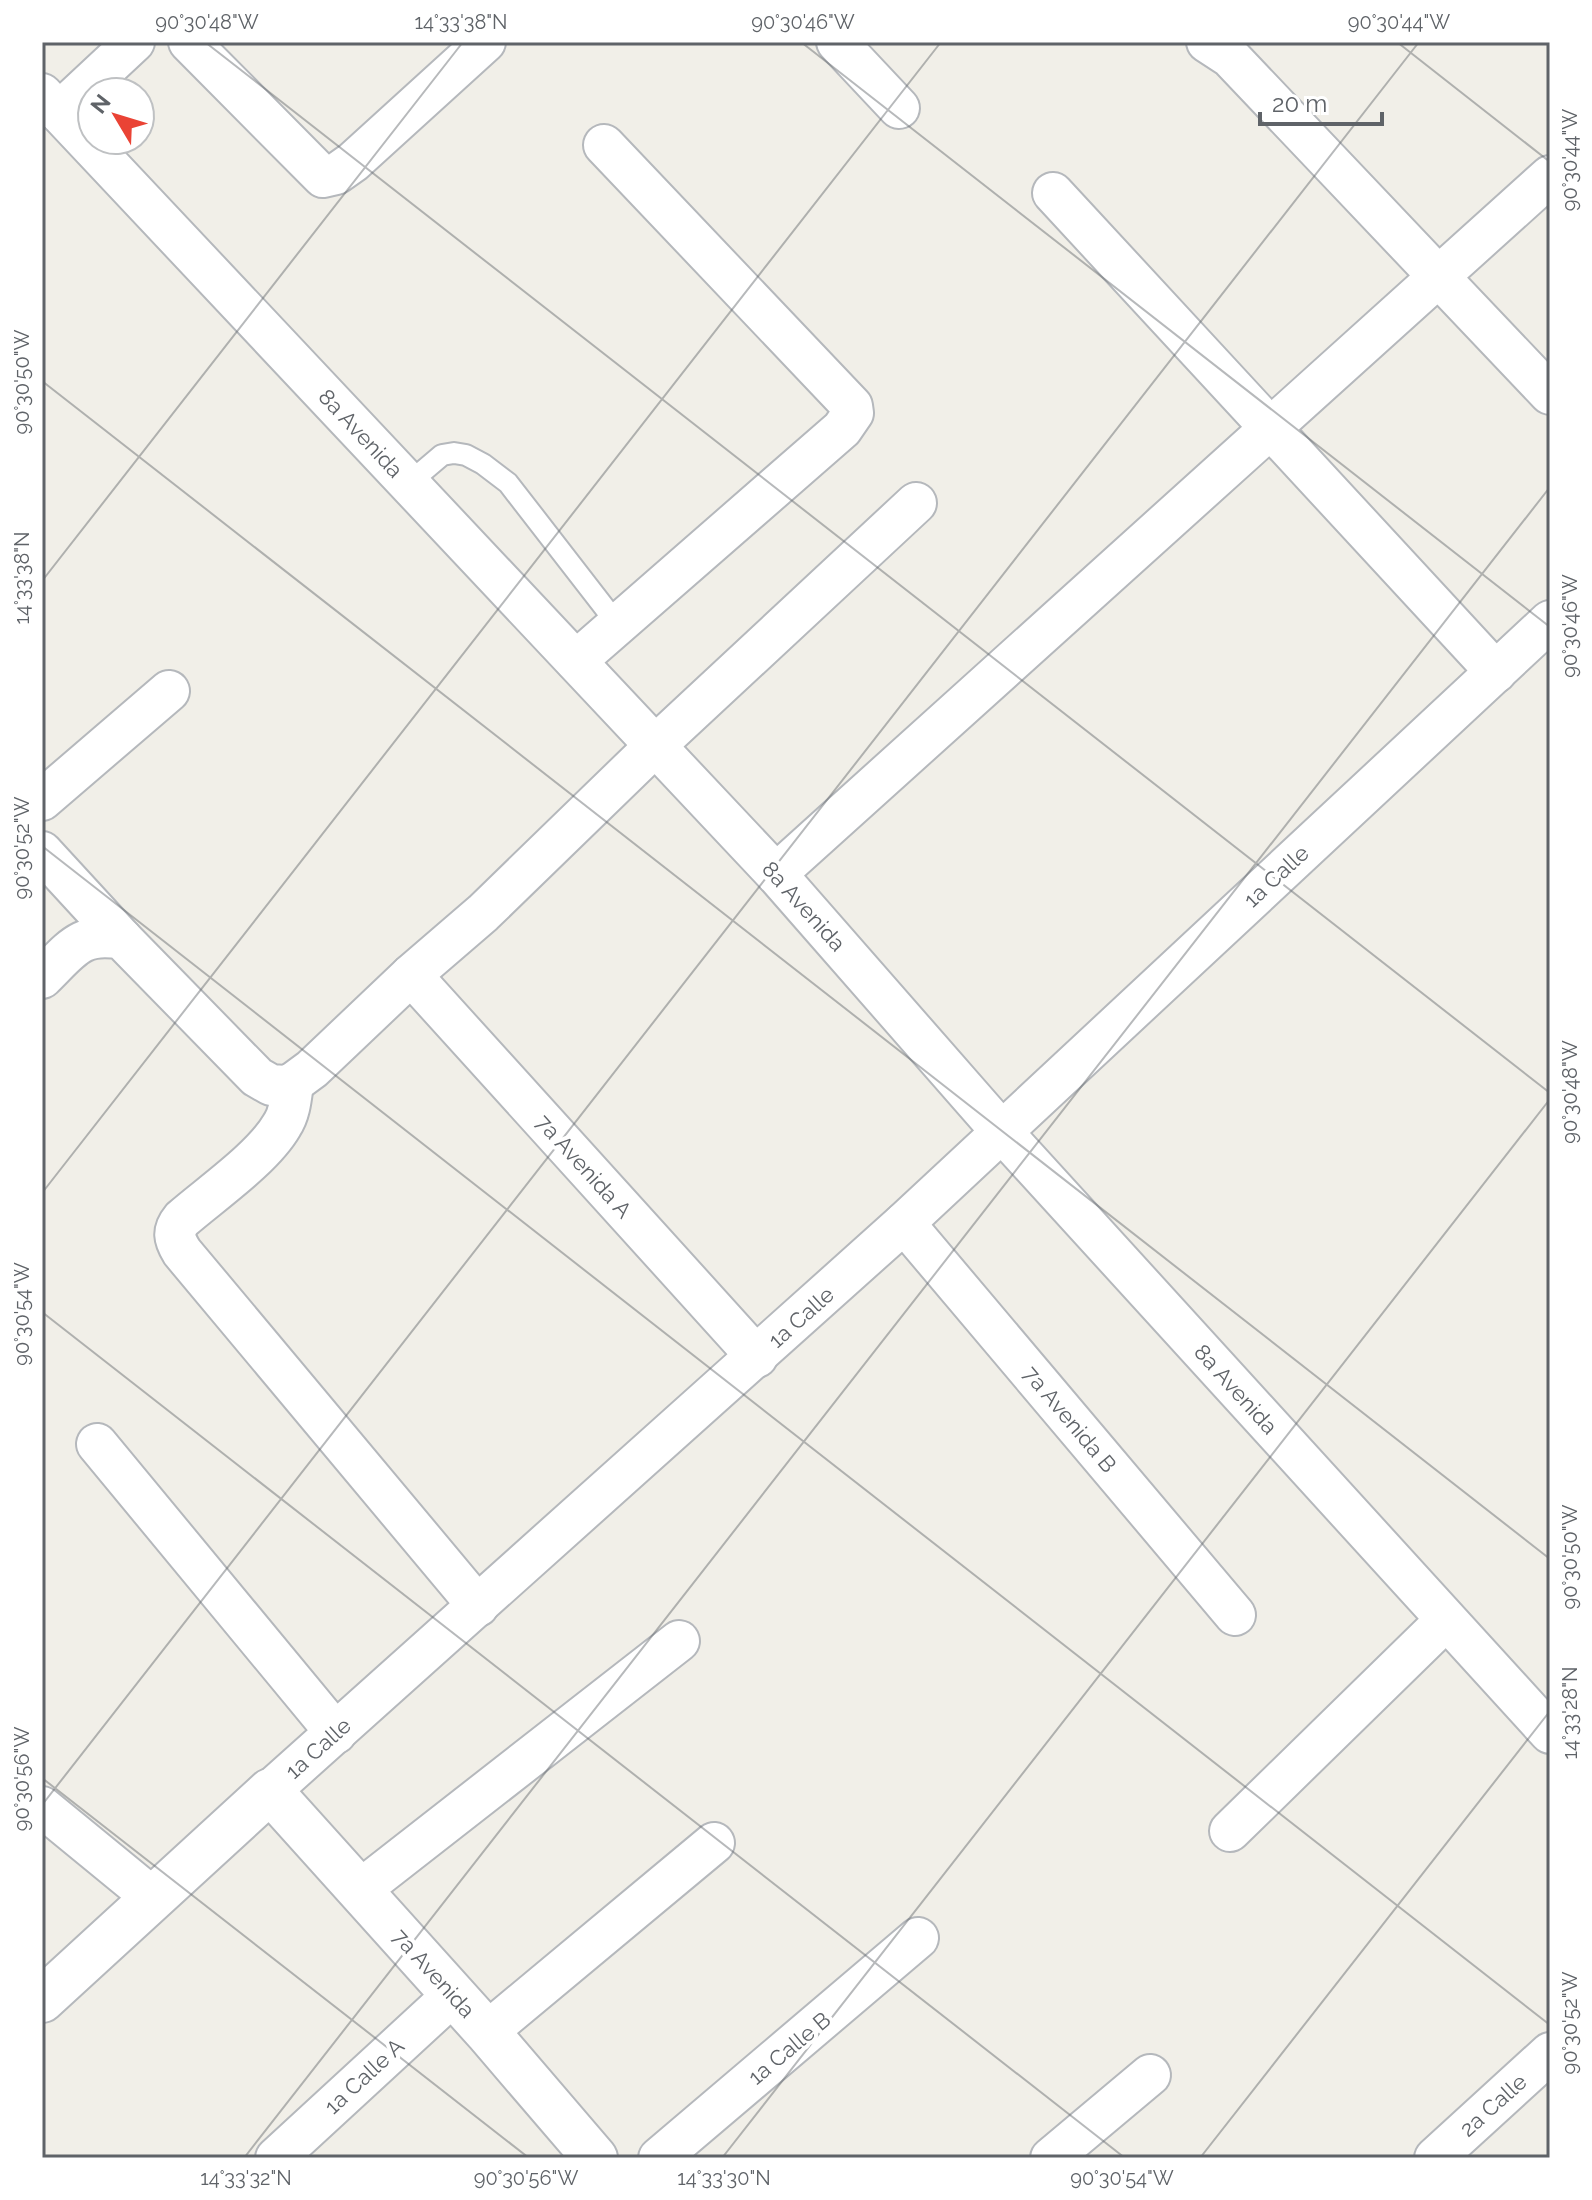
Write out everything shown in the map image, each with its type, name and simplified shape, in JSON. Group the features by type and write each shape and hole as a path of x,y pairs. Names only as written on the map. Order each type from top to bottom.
{"street":[{"path":"50,103 134,42"},
{"path":"189,42 323,177 336,174 353,162 485,42"},
{"path":"837,42 899,108"},
{"path":"1207,42 1230,57 1550,394"},
{"name":"8a Avenida","path":"50,103 776,874 1002,1132 1550,1733"},
{"path":"576,661 842,429 853,413 852,406 604,145"},
{"path":"776,874 1550,176"},
{"path":"1053,193 1496,672"},
{"path":"42,852 257,1077 271,1085 293,1083 483,913 656,745 916,503"},
{"name":"1a Calle","path":"45,1991 757,1357 1550,621"},
{"path":"42,800 169,691"},
{"path":"42,978 78,944 99,935 122,939"},
{"name":"7a Avenida A","path":"411,975 757,1357"},
{"path":"293,1083 289,1110 283,1125 269,1144 182,1219 175,1227 175,1240 478,1606"},
{"name":"7a Avenida B","path":"904,1223 1235,1615"},
{"path":"97,1444 336,1733"},
{"path":"1230,1831 1446,1620"},
{"path":"360,1890 679,1641"},
{"name":"7a Avenida","path":"270,1791 487,2032 595,2158"},
{"path":"42,1807 153,1898"},
{"path":"487,2032 714,1843"},
{"name":"1a Calle B","path":"659,2158 918,1938"},
{"name":"1a Calle A","path":"276,2158 453,1995"},
{"name":"2a Calle","path":"1435,2158 1550,2053"},
{"path":"1051,2158 1150,2075"}],"lane":[{"path":"409,483 442,455 466,455 483,464 508,483 618,625"}]}
